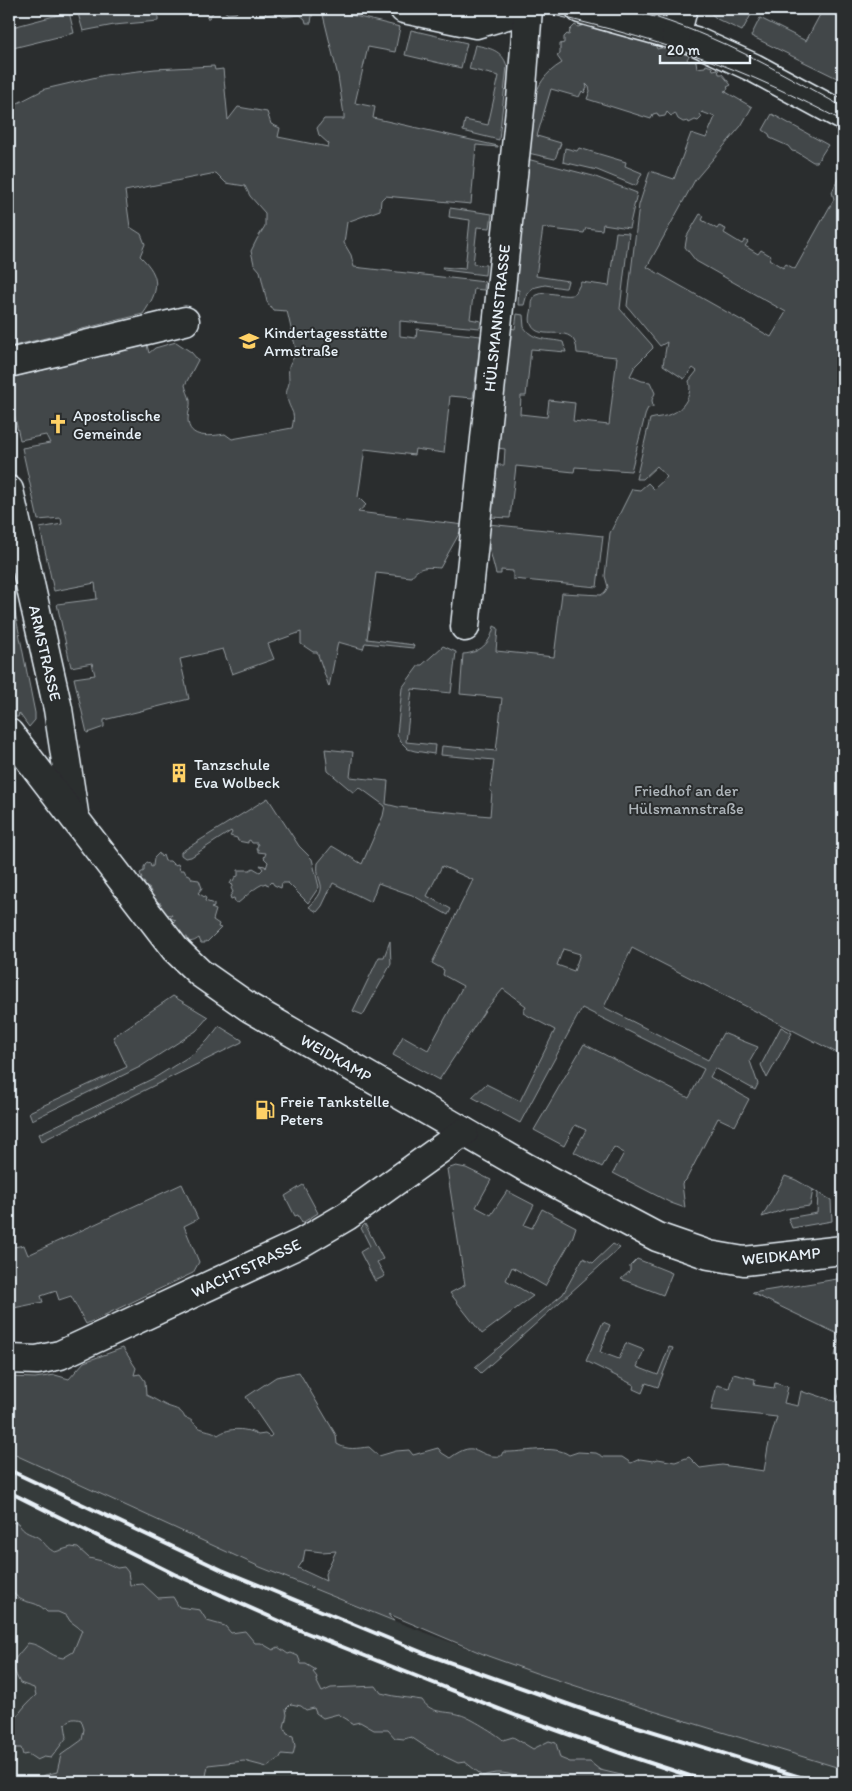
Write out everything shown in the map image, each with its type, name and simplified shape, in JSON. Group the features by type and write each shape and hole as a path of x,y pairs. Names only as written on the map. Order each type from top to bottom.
{"street":[{"name":"HÜLSMANNSTRASSE","path":"404,9 476,24 528,9 521,100 465,627"},
{"path":"580,9 676,35 738,60 843,116"},
{"path":"676,35 684,9"},
{"path":"9,363 185,321"},
{"name":"ARMSTRASSE","path":"9,490 58,709 74,817"},
{"name":"WEIDKAMP","path":"9,733 175,949 200,973 250,1008 464,1132 615,1216 657,1237 719,1258 744,1261 843,1250"},
{"name":"WACHTSTRASSE","path":"9,1359 37,1360 60,1355 301,1243 346,1216 464,1132"}],"shaded area":[{"path":"9,1452 260,1567 394,1621 595,1693 843,1769 843,1782 9,1782"}],"green space":[{"path":"158,9 158,21 114,25 83,31 77,10"},
{"path":"207,9 239,9 236,13 228,14 223,10 214,11 207,18"},
{"path":"267,9 313,9 311,23 306,23 305,19 300,15 283,17 279,13 265,15"},
{"path":"326,9 400,27 395,52 368,47 355,103 375,107 373,118 498,146 476,145 471,204 385,196 381,200 380,210 347,222 344,243 351,255 354,267 485,282 484,290 474,289 470,319 481,321 480,328 400,321 400,336 416,338 417,329 481,336 473,398 450,396 444,453 415,449 414,455 365,449 358,497 366,505 358,512 464,525 440,568 424,568 417,571 411,577 376,573 367,639 414,645 413,648 365,643 363,649 338,642 329,687 317,652 313,652 301,644 301,632 268,644 274,659 232,674 223,649 180,659 189,699 104,720 104,727 87,733 74,678 95,675 92,663 71,667 57,604 97,599 95,583 54,591 40,528 62,524 61,518 38,520 22,448 50,443 46,435 20,440 9,391 9,378 147,345 149,353 155,348 176,342 191,352 198,360 185,385 190,400 189,426 196,434 208,436 225,434 232,439 292,428 293,415 286,394 289,383 290,364 297,354 287,311 273,310 267,302 260,271 254,264 251,251 265,226 265,213 250,196 245,186 226,183 216,173 125,191 130,227 141,234 145,244 140,256 152,271 156,284 152,298 143,314 9,347 9,297 12,296 9,287 9,105 14,105 45,89 105,75 155,69 214,66 215,70 223,69 228,120 238,107 267,112 271,124 280,128 278,137 328,147 329,144 319,135 317,128 324,119 344,119 344,115 338,76 322,12"},
{"path":"706,9 742,9 752,13 742,31 717,19"},
{"path":"823,9 843,9 843,81 751,36 760,18 806,41"},
{"path":"69,12 74,33 9,49 9,28"},
{"name":"Friedhof an der Hülsmannstraße","path":"586,24 634,37 635,40 641,37 645,41 653,40 657,49 665,47 670,51 681,49 683,53 687,52 689,56 688,61 696,61 697,68 705,67 706,65 712,67 713,70 718,69 719,74 722,74 731,85 724,91 752,107 741,126 695,180 647,267 771,337 786,312 696,261 685,247 687,236 700,214 704,216 702,220 717,229 719,226 726,229 724,233 742,244 745,240 748,242 745,246 758,254 761,250 771,256 769,259 783,268 786,264 795,269 834,199 832,192 843,168 843,1056 632,948 604,1007 708,1060 723,1033 758,1047 750,1061 758,1084 755,1090 715,1068 710,1077 749,1099 735,1126 718,1118 686,1180 682,1184 685,1208 671,1203 613,1173 624,1153 614,1147 602,1167 574,1152 586,1130 575,1125 564,1146 534,1130 584,1044 689,1098 704,1069 582,1008 520,1123 472,1097 486,1084 520,1101 555,1030 523,1013 526,1006 503,989 486,1009 439,1080 393,1055 403,1036 428,1050 463,986 443,975 444,970 432,963 473,880 442,866 427,896 451,909 448,915 412,895 378,883 371,902 333,883 317,912 309,907 320,894 321,885 318,863 332,846 362,864 383,816 385,806 359,787 354,793 328,771 325,749 353,752 350,777 388,781 386,804 398,807 490,816 492,792 490,791 494,760 441,755 442,746 496,751 502,698 460,694 463,654 475,652 484,646 493,632 494,626 498,628 496,651 554,657 562,593 601,595 605,592 608,587 605,576 610,533 632,489 640,490 648,483 654,489 667,477 657,466 643,479 636,479 650,419 669,415 683,405 690,391 689,381 697,371 693,368 684,379 663,365 667,342 660,346 627,306 639,205 650,171 674,179 691,133 706,138 715,117 702,112 700,114 702,117 698,121 695,120 689,123 688,121 683,122 678,119 675,113 671,116 667,112 665,116 659,117 657,113 653,114 651,119 587,99 590,91 586,84 587,88 584,93 582,91 579,97 551,89 537,136 561,143 555,159 528,153 531,114 537,91 542,80 562,63 557,56 560,54 560,44 564,43 564,37 567,34 569,35 570,30 575,25 578,27","holes":["563,949 580,954 574,971 557,965"]},
{"path":"411,30 467,43 461,68 405,55"},
{"path":"475,45 499,53 507,66 499,140 463,131 465,120 488,125 499,76 469,69"},
{"path":"772,114 828,145 817,162 813,162 792,151 788,146 770,138 769,134 763,130"},
{"path":"565,148 577,151 579,148 626,162 625,166 642,173 636,186 597,170 563,162"},
{"path":"527,159 593,176 637,193 629,228 603,224 602,230 586,228 584,233 543,228 536,276 568,281 566,288 545,285 532,288 527,294 524,305 518,305 519,290 514,289"},
{"path":"450,208 492,214 490,228 477,227 473,264 486,265 485,275 444,270 442,267 465,269 470,220 449,217"},
{"path":"616,232 629,233 620,309 653,348 635,366 630,376 650,382 655,393 652,400 653,407 648,408 646,412 631,471 575,467 574,472 516,466 510,518 490,517 495,465 504,465 505,449 497,448 510,328 515,329 517,314 523,315 524,327 528,332 542,339 563,342 566,352 531,349 526,396 521,396 520,414 547,417 549,400 575,403 573,421 609,425 617,357 577,353 575,343 571,337 564,334 535,330 530,318 533,300 537,295 545,293 572,295 576,292 581,282 609,286"},
{"path":"488,524 603,536 597,587 513,579 513,571 501,570 501,574 496,574 487,539"},
{"path":"9,582 35,713 35,720 29,727 19,713 18,717 9,717"},
{"path":"443,646 456,652 451,693 412,689 406,742 435,745 434,754 408,749 400,741 397,734 402,688 419,665 422,665"},
{"path":"268,798 299,846 312,859 319,887 308,903 288,883 282,883 281,888 272,882 269,885 266,883 258,887 238,903 235,902 234,898 231,899 230,896 233,892 231,888 233,885 230,884 238,876 238,870 250,870 253,868 260,872 263,869 260,865 266,868 268,862 264,858 266,853 258,852 258,849 256,849 257,843 252,843 250,840 248,843 238,841 237,838 230,836 231,831 191,857 185,858 181,855 181,852"},
{"path":"159,853 161,857 163,855 165,861 170,861 174,865 178,864 180,870 184,870 192,879 199,880 202,888 198,893 206,898 205,901 214,904 214,907 211,908 216,910 213,920 221,928 207,942 201,943 199,938 189,942 187,937 180,938 180,932 177,933 175,925 171,923 176,920 170,918 172,915 163,914 160,908 161,903 151,900 148,894 151,892 149,888 144,888 145,883 140,880 142,879 140,873 144,871 147,862 150,863 151,867 153,866 154,858"},
{"path":"390,941 391,964 363,1015 353,1011 379,957 384,957"},
{"path":"173,996 208,1017 196,1031 140,1067 32,1120 29,1112 127,1067 113,1037"},
{"path":"219,1026 242,1040 242,1042 42,1141 39,1134 156,1077 193,1054"},
{"path":"781,1027 792,1033 767,1078 761,1065"},
{"path":"456,1166 466,1168 491,1180 476,1207 491,1215 507,1191 534,1205 524,1225 532,1228 542,1209 576,1227 572,1239 545,1286 512,1267 506,1280 533,1296 482,1334 450,1293 465,1285 447,1169"},
{"path":"785,1176 796,1180 831,1200 832,1221 792,1228 788,1218 817,1213 818,1193 813,1190 810,1206 786,1209 762,1217"},
{"path":"182,1184 198,1219 184,1226 199,1262 193,1273 86,1324 71,1296 59,1300 56,1291 41,1296 43,1302 9,1309 9,1248 24,1245 28,1255"},
{"path":"303,1185 318,1213 302,1223 298,1215 295,1216 285,1196"},
{"path":"365,1224 383,1259 377,1262 385,1276 375,1281 360,1252 370,1246 361,1228"},
{"path":"613,1244 620,1248 481,1373 475,1367 563,1294 583,1258 593,1263"},
{"path":"637,1259 672,1273 663,1295 621,1279 630,1271 630,1266"},
{"path":"843,1278 843,1358 835,1356 840,1335 752,1293"},
{"path":"603,1322 610,1325 600,1352 619,1359 626,1343 644,1350 637,1367 658,1375 669,1347 673,1348 658,1387 646,1383 642,1393 633,1389 634,1385 586,1361"},
{"path":"123,1348 136,1368 134,1375 140,1374 145,1381 146,1395 179,1411 198,1427 218,1435 222,1432 238,1429 258,1435 265,1434 270,1437 272,1435 246,1397 276,1377 299,1372 336,1435 337,1444 349,1448 369,1447 379,1456 396,1451 409,1450 413,1455 438,1448 450,1458 466,1449 477,1450 486,1455 501,1456 503,1452 547,1449 569,1455 578,1452 596,1453 604,1457 622,1457 631,1463 640,1459 653,1461 658,1459 675,1462 689,1457 700,1468 722,1465 764,1471 768,1447 777,1417 711,1410 717,1385 729,1388 733,1374 755,1379 754,1385 774,1388 775,1383 788,1387 784,1403 798,1406 801,1391 837,1402 843,1380 843,1769 536,1673 488,1656 389,1614 394,1621 260,1567 9,1452 9,1377 35,1378 55,1375 69,1379 84,1362","holes":["305,1550 336,1551 325,1574 326,1581 298,1568 303,1561"]},
{"path":"9,1522 18,1523 24,1530 39,1538 49,1549 55,1552 71,1547 78,1548 89,1558 102,1561 117,1568 124,1567 128,1572 130,1585 143,1584 158,1598 173,1597 179,1607 200,1610 207,1621 225,1626 231,1633 245,1631 255,1643 261,1643 273,1650 278,1647 288,1654 291,1653 298,1656 301,1664 306,1664 316,1670 313,1672 317,1677 316,1680 322,1692 331,1688 376,1686 381,1693 422,1700 426,1705 435,1710 465,1716 503,1740 513,1737 533,1749 549,1741 556,1743 560,1758 570,1762 590,1762 600,1770 621,1775 626,1782 530,1782 503,1773 483,1776 465,1762 458,1763 429,1749 411,1737 404,1739 395,1738 388,1730 374,1730 360,1722 351,1724 338,1714 323,1718 316,1713 314,1708 306,1710 301,1706 291,1704 286,1709 287,1715 284,1727 287,1734 293,1736 295,1746 293,1755 282,1754 279,1759 267,1767 244,1761 208,1765 205,1782 34,1782 45,1775 57,1772 61,1755 82,1740 84,1729 81,1720 70,1720 65,1725 67,1737 51,1758 44,1757 37,1760 28,1754 23,1755 21,1748 13,1748 10,1733 12,1726 20,1712 36,1695 34,1688 20,1683 14,1670 14,1661 28,1643 63,1658 73,1652 82,1630 70,1621 67,1616 58,1612 47,1612 36,1604 18,1598 13,1593 9,1586"}],"tram line":[{"path":"527,9 615,30 700,57 773,86 843,121"},
{"path":"626,9 656,17 711,38 764,64 843,107"}],"railway":[{"path":"9,1470 222,1570 426,1654 590,1712 816,1782"},
{"path":"9,1492 174,1574 302,1631 517,1716 708,1782"}],"place":[{"name":"Kindertagesstätte Armstraße","path":"249,341"},
{"name":"Apostolische Gemeinde","path":"58,424"},
{"name":"Tanzschule Eva Wolbeck","path":"179,773"},
{"name":"Freie Tankstelle Peters","path":"265,1110"}]}
